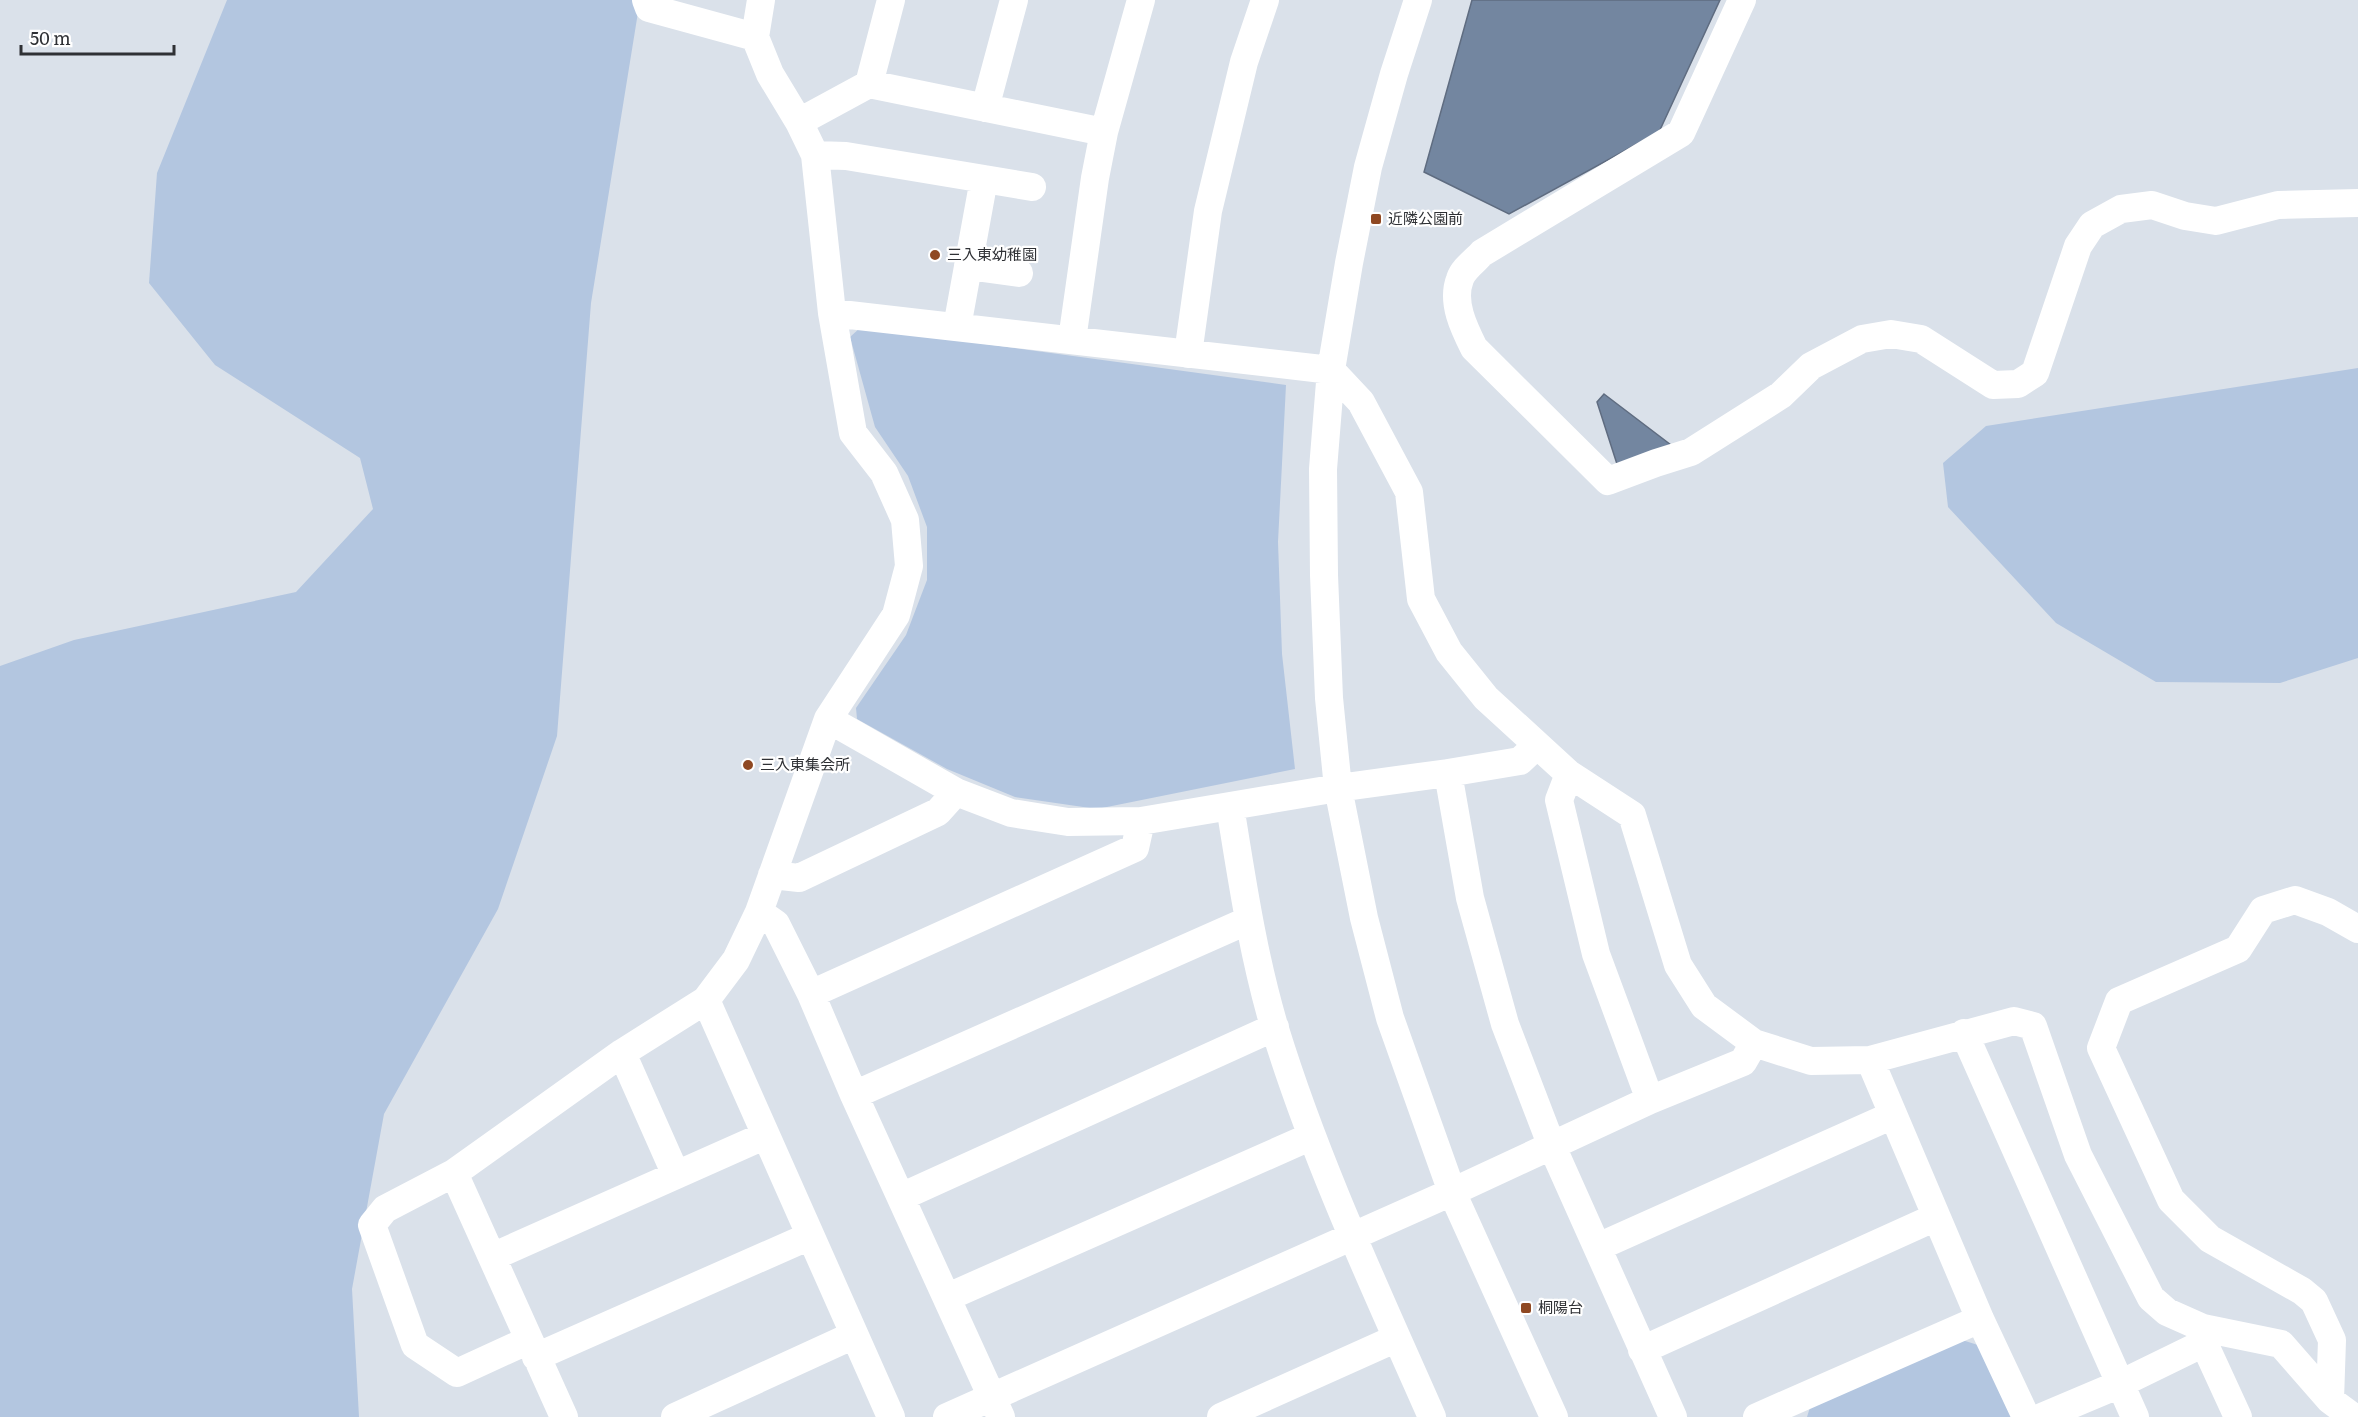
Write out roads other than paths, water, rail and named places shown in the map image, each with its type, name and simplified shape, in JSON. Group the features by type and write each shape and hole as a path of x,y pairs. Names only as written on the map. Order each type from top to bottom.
{"street":[{"path":"646,0 649,8 755,37"},
{"path":"761,0 755,37 770,74 799,122 815,155 832,313 853,433 884,473 905,519 909,566 896,615 828,719 759,912 736,960 706,1000 622,1053 454,1173 385,1209 372,1225 415,1345 457,1373 532,1349 810,1236"},
{"path":"869,84 891,0"},
{"path":"985,108 1014,0"},
{"path":"1072,340 1095,178 1104,132 1141,0"},
{"path":"1188,354 1208,211 1244,62 1265,0"},
{"path":"1418,0 1394,74 1368,168 1331,370 1323,469 1329,698 1338,788 1364,918 1390,1018 1452,1192 1554,1417"},
{"path":"1742,0 1681,133 1482,253 1460,277 1457,295 1463,326 1474,348 1608,481 1690,452 1781,394 1810,366 1862,339 1892,334 1921,339 1993,385 2018,384 2035,373 2078,246 2092,225 2121,209 2152,205 2186,216 2216,221 2278,205 2358,203"},
{"path":"799,122 869,84 1104,132"},
{"path":"815,155 846,156 1032,187"},
{"path":"957,327 984,179"},
{"path":"968,266 1019,273"},
{"path":"832,313 1331,370 1361,402 1409,492 1421,599 1449,652 1486,698 1569,774 1632,815 1678,965 1704,1006 1754,1043 1811,1061 1870,1060 2014,1021 2033,1026 2078,1155 2151,1298 2167,1312 2203,1335 2281,1344 2330,1400 2353,1417"},
{"path":"828,719 956,792 1011,813 1068,822 1141,821 1338,788 1448,773 1521,761 1537,745"},
{"path":"1448,773 1470,898 1505,1024 1551,1144 1673,1417"},
{"path":"1569,774 1559,800 1596,954 1650,1100"},
{"path":"772,875 799,878 938,812 956,792"},
{"path":"1230,806 1249,920 1275,1027 1312,1136 1432,1417"},
{"path":"811,994 1135,848 1141,821"},
{"path":"2330,1400 2332,1340 2314,1300 2210,1239 2171,1200 2101,1048 2118,1001 2238,949 2264,910 2295,900 2328,912 2358,929"},
{"path":"759,912 776,924 811,994 854,1095 997,1407"},
{"path":"854,1095 1249,920"},
{"path":"706,1000 764,1136 891,1417"},
{"path":"902,1197 1275,1027"},
{"path":"1964,1033 2135,1417"},
{"path":"947,1417 997,1407 1353,1236 1452,1192 1551,1144 1743,1062 1754,1043"},
{"path":"622,1053 676,1175"},
{"path":"1870,1060 1980,1319 2026,1417"},
{"path":"1598,1247 1893,1115"},
{"path":"492,1257 764,1136"},
{"path":"948,1297 1312,1136"},
{"path":"454,1173 564,1417"},
{"path":"1642,1350 1936,1217"},
{"path":"1757,1417 1791,1410 1980,1319"},
{"path":"675,1417 854,1335"},
{"path":"2042,1417 2120,1384 2203,1335"},
{"path":"2203,1335 2238,1417"},
{"path":"1221,1417 1397,1338"}],"place":[{"name":"近隣公園前","path":"1376,219"},
{"name":"三入東幼稚園","path":"935,255"},
{"name":"三入東集会所","path":"748,765"},
{"name":"桐陽台","path":"1526,1308"}]}
